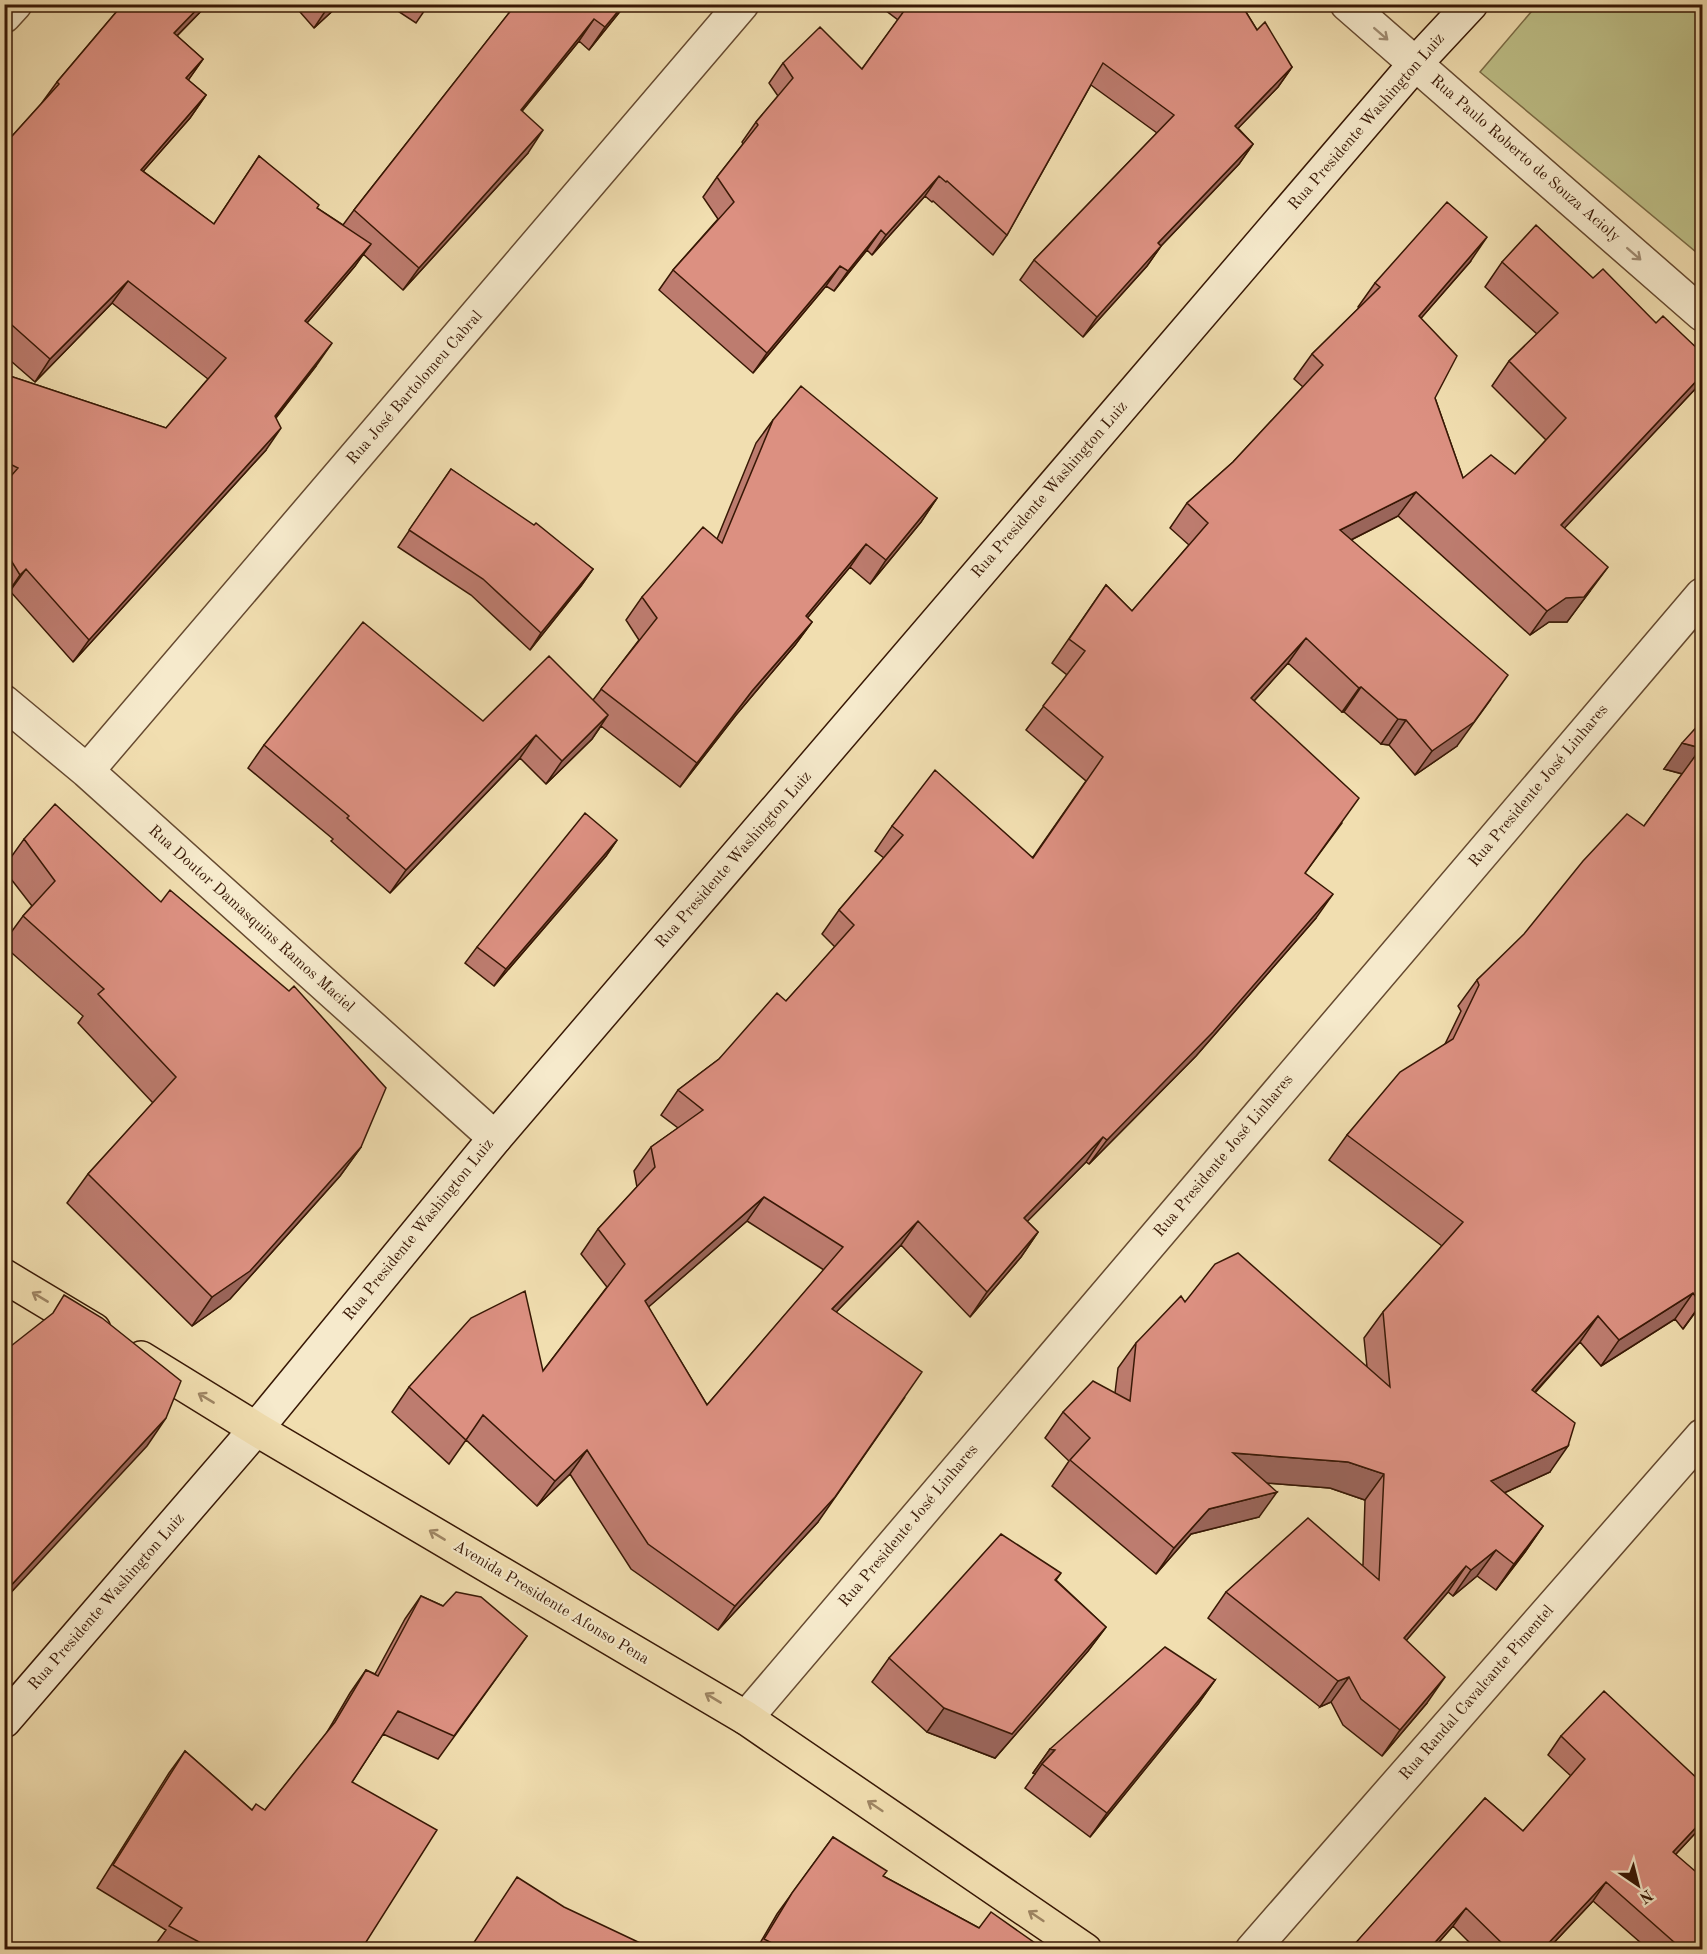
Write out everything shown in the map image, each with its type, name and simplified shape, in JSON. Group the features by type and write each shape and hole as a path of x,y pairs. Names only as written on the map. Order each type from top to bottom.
{"main road":[{"name":"Avenida Presidente Afonso Pena","path":"4,1276 256,1429 746,1718 1085,1950"}],"street":[{"path":"4,16 15,4"},
{"name":"Rua José Bartolomeu Cabral","path":"87,771 742,4"},
{"name":"Rua Paulo Roberto de Souza Acioly","path":"1347,4 1702,314"},
{"name":"Rua Presidente Washington Luiz","path":"4,1721 256,1429 495,1138 1415,64 1471,4"},
{"name":"Rua Presidente José Linhares","path":"746,1718 1702,595"},
{"name":"Rua Doutor Damasquins Ramos Maciel","path":"4,702 87,771 495,1138"},
{"name":"Rua Randal Cavalcante Pimentel","path":"1252,1950 1702,1436"}],"green space":[{"path":"1537,5 1702,5 1702,257 1480,72"}],"building":[{"path":"123,4 202,4 174,33 203,59 186,78 206,95 141,170 214,224 259,156 319,205 317,208 371,244 305,321 332,343 275,416 281,428 89,640 26,569 20,575 4,549 4,484 18,468 4,461 4,374 166,428 226,358 128,281 50,359 4,318 4,145 59,84 57,82"},
{"path":"516,4 624,4 605,27 594,19 521,110 543,130 419,268 354,210"},
{"path":"909,4 1241,4 1257,30 1265,22 1292,67 1235,126 1253,144 1158,243 1161,246 1097,317 1034,260 1174,115 1103,63 1007,235 939,176 886,235 881,230 848,271 840,266 767,353 673,270 734,202 717,177 758,125 756,122 793,78 783,63 820,27 862,69"},
{"path":"1447,202 1487,237 1419,316 1457,356 1435,398 1463,478 1491,455 1515,474 1566,418 1509,361 1558,313 1502,262 1536,225 1593,278 1603,269 1656,323 1663,316 1702,353 1702,375 1561,525 1608,567 1584,597 1566,598 1547,611 1416,492 1340,530 1508,675 1474,722 1432,751 1406,720 1398,719 1361,687 1359,688 1306,638 1251,698 1359,798 1305,873 1333,894 1213,1032 1107,1140 1103,1137 1024,1218 1038,1232 987,1292 918,1221 832,1309 922,1372 835,1497 735,1606 648,1544 587,1450 555,1481 483,1415 466,1440 409,1387 471,1318 525,1291 543,1371 625,1264 598,1229 655,1167 651,1147 703,1110 678,1090 719,1059 777,993 786,1001 854,925 839,910 903,835 892,826 935,770 1033,858 1103,757 1043,706 1085,651 1069,639 1106,585 1132,611 1208,523 1187,503 1233,462 1323,365 1312,354 1380,287 1375,283","holes":["764,1197 843,1247 707,1405 645,1301"]},
{"path":"801,386 937,498 886,560 866,544 806,616 812,622 752,691 697,763 601,689 657,618 642,597 703,527 722,543 773,420"},
{"path":"451,469 534,525 536,523 593,569 541,633 483,579 409,530"},
{"path":"363,622 483,721 549,656 608,715 562,761 536,735 406,870 347,818 349,816 264,745"},
{"path":"1702,721 1702,1302 1701,1304 1693,1293 1619,1340 1598,1316 1532,1390 1575,1423 1568,1446 1491,1481 1543,1526 1514,1564 1496,1550 1471,1570 1466,1566 1404,1638 1445,1677 1400,1730 1361,1699 1349,1677 1338,1681 1226,1592 1308,1518 1379,1580 1384,1474 1348,1462 1233,1453 1277,1492 1209,1509 1174,1548 1070,1460 1090,1438 1063,1412 1093,1381 1130,1401 1136,1343 1181,1296 1185,1302 1215,1264 1238,1253 1390,1387 1383,1312 1463,1222 1347,1135 1400,1072 1453,1039 1479,985 1477,980 1524,934 1583,861 1627,814 1644,826 1701,748 1682,743"},
{"path":"55,804 161,902 170,890 289,991 294,986 386,1088 361,1147 250,1271 212,1297 88,1174 176,1077 98,994 104,989 23,916 55,881 24,839"},
{"path":"585,813 617,840 506,969 477,947"},
{"path":"64,1295 102,1318 181,1381 166,1418 4,1593 4,1343 11,1346 53,1313"},
{"path":"1001,1534 1061,1573 1055,1580 1106,1627 1012,1734 944,1708 889,1658"},
{"path":"456,1592 481,1597 527,1636 454,1736 398,1711 352,1782 437,1830 361,1950 214,1950 169,1926 182,1908 113,1865 185,1751 252,1810 256,1804 265,1810 335,1722 366,1670 378,1676 421,1596 443,1606"},
{"path":"1165,1647 1215,1680 1107,1813 1042,1764 1055,1750 1050,1749"},
{"path":"1604,1691 1702,1783 1702,1821 1673,1852 1702,1877 1702,1950 1683,1950 1606,1882 1542,1950 1509,1950 1466,1908 1428,1950 1354,1950 1351,1948 1485,1798 1523,1831 1585,1759 1561,1736"},
{"path":"833,1837 887,1871 883,1876 979,1928 991,1912 1045,1950 785,1950 764,1939 792,1893"},
{"path":"517,1877 564,1907 655,1950 469,1950"}]}
